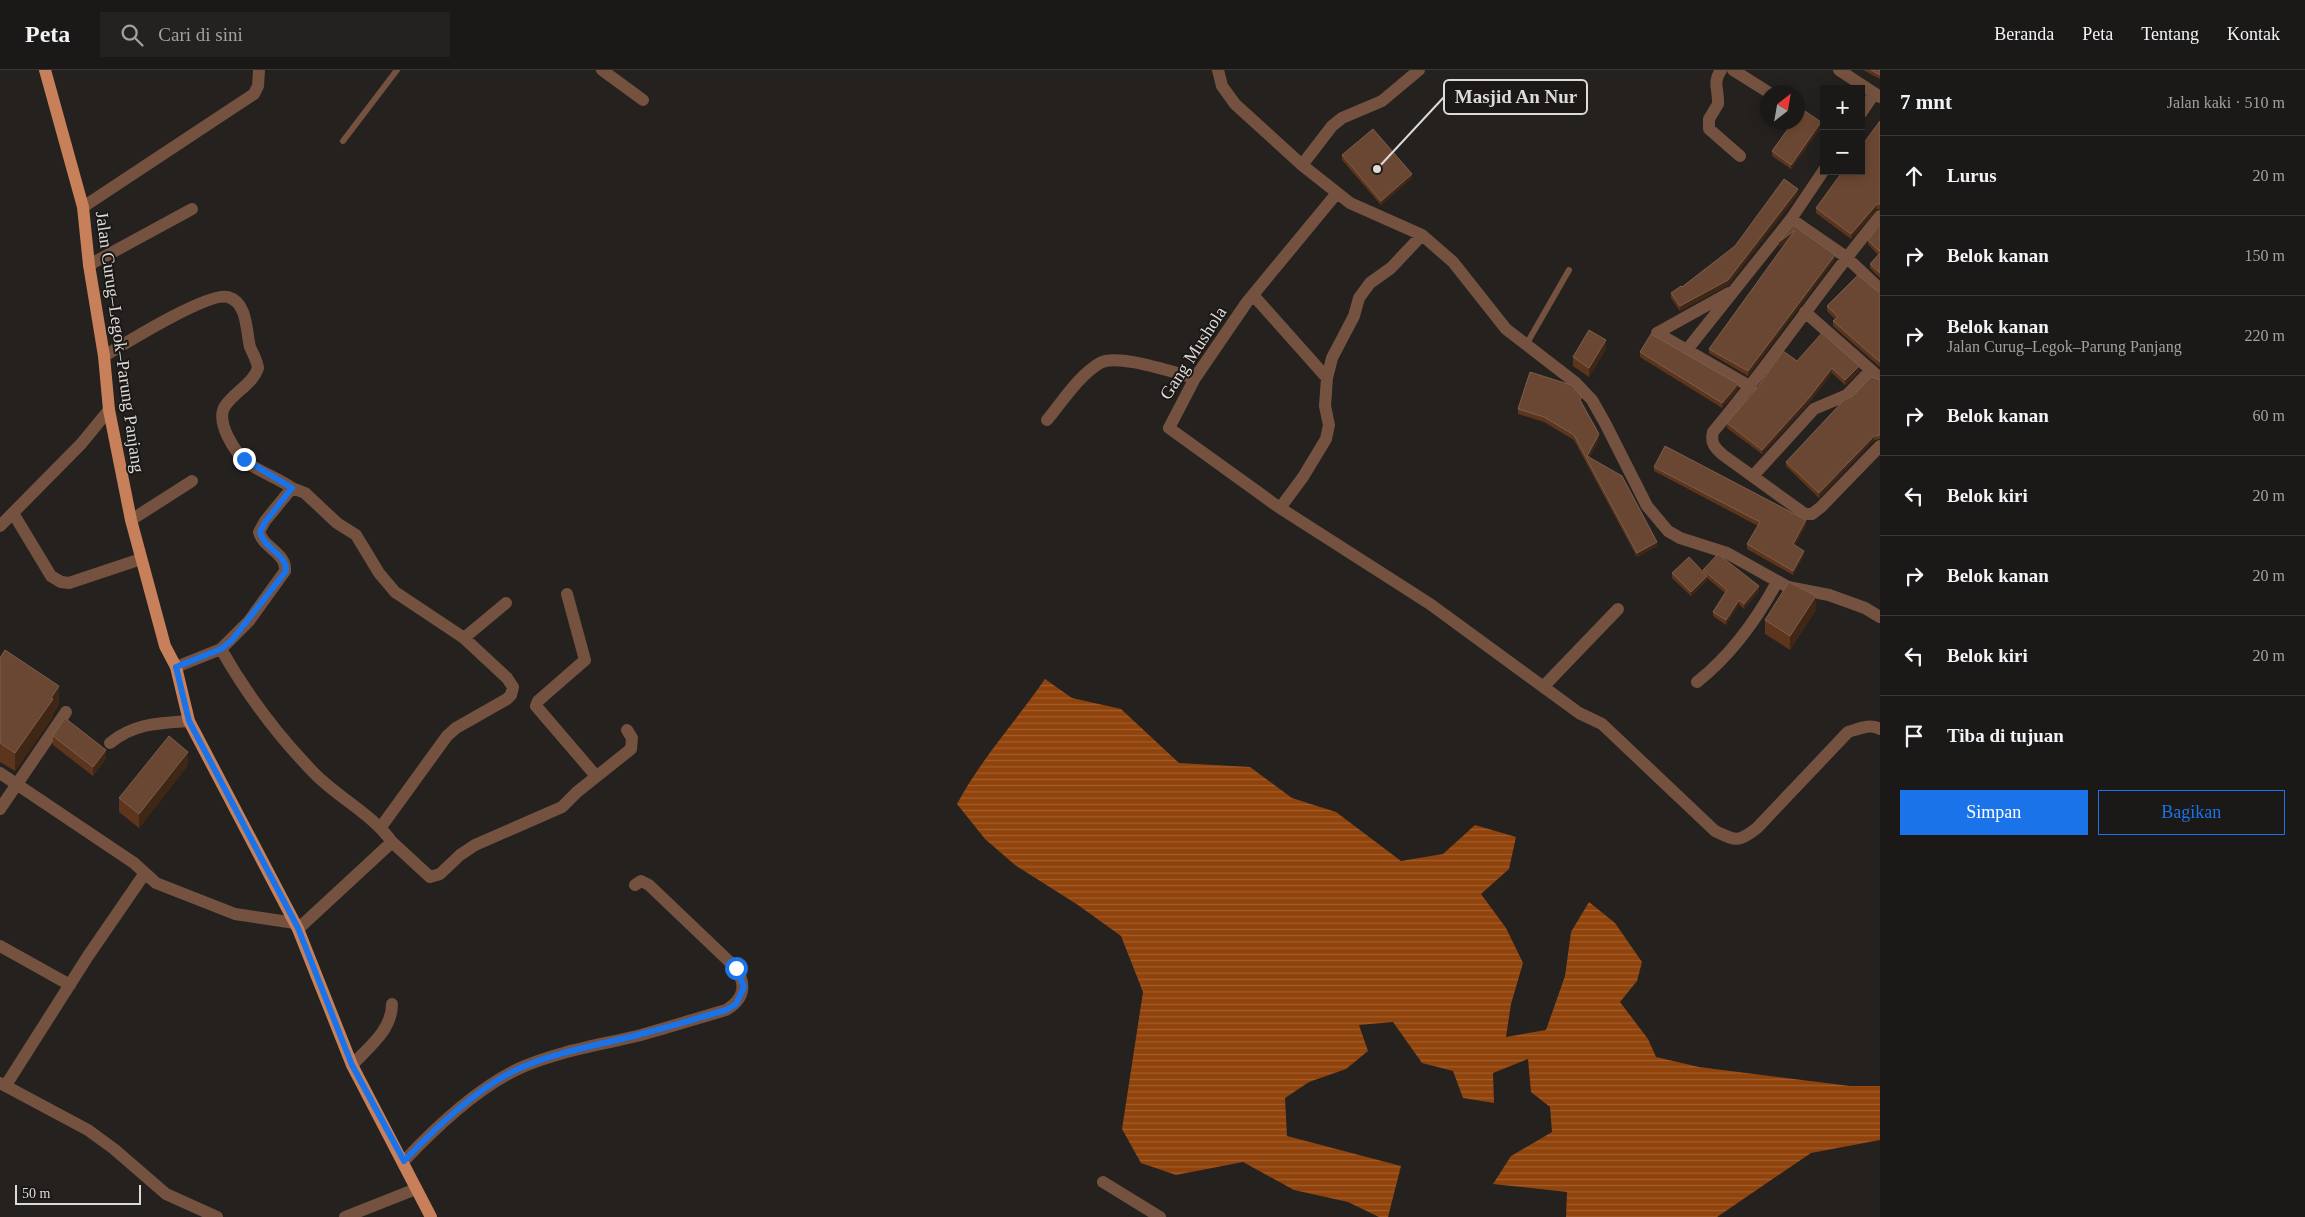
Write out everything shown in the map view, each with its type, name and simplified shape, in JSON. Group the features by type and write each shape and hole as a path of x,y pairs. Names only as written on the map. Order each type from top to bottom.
{"main road":[{"name":"Jalan Curug–Legok–Parung Panjang","path":"45,70 83,207 89,265 104,356 109,410 131,520 165,646 176,667 189,721 296,926 352,1065 404,1161 431,1217"}],"street":[{"path":"83,207 254,94 258,86 259,70"},
{"path":"602,70 642,100"},
{"path":"1218,70 1222,86 1235,104 1302,165 1350,203 1422,235 1453,262 1493,315 1526,345 1576,383 1592,400 1648,506 1668,531 1680,538 1727,554 1776,582 1801,590 1829,595 1865,608 1880,617"},
{"path":"1302,165 1332,126 1342,118 1382,101 1419,70"},
{"path":"1721,70 1716,78 1715,88 1718,104 1709,119 1709,129 1740,156"},
{"path":"1733,70 1760,87"},
{"path":"1839,70 1877,96 1865,109"},
{"path":"1686,351 1791,219 1821,175"},
{"name":"Gang Mushola","path":"1280,508 1169,428 1195,378 1253,295 1337,193"},
{"path":"89,265 192,209"},
{"path":"1880,216 1846,257 1751,387 1713,432 1712,438 1717,450 1805,514 1812,514 1821,507 1880,446"},
{"path":"1791,219 1846,257 1880,289"},
{"path":"1422,235 1391,268 1370,283 1362,293 1354,316 1335,351 1327,378 1325,406 1328,425 1326,439 1303,477 1280,508 1430,604 1579,713 1602,724 1715,831 1734,840 1744,839 1757,828 1848,732 1865,727 1876,726 1880,729"},
{"path":"1734,290 1657,333 1751,387"},
{"path":"1253,295 1327,378"},
{"path":"104,356 160,323 212,299 226,296 232,298 246,320 248,341 258,368 255,375 224,408 222,420 224,430 247,462 292,488 305,493 337,523 356,535 379,573 395,592 464,638 507,678 513,687 507,699 456,728 447,736 381,827"},
{"path":"1753,476 1814,409 1847,395 1876,374 1805,312"},
{"path":"1047,420 1083,379 1101,363 1116,360 1195,378"},
{"path":"0,526 81,444 109,410"},
{"path":"131,520 192,481"},
{"path":"176,667 221,649 249,621 286,571 284,562 263,542 260,532 265,522 292,488"},
{"path":"12,513 51,576 61,582 69,583 141,559"},
{"path":"1697,682 1728,653 1769,597 1776,582"},
{"path":"567,594 585,660 538,701 536,706 596,776"},
{"path":"464,638 506,603"},
{"path":"1544,686 1618,609"},
{"path":"221,649 246,693 316,775 381,827 392,842 430,877 440,874 460,854 476,845 562,807 596,776 631,749 632,738 627,730"},
{"path":"0,809 66,712"},
{"path":"110,743 121,734 147,724 189,721"},
{"path":"0,773 163,886 235,914 296,926 392,842"},
{"path":"145,872 3,1084 88,1130 114,1149 166,1194 217,1217"},
{"path":"404,1161 440,1126 483,1091 519,1068 569,1051 642,1034 726,1010 736,1004 744,987 736,968 649,884 641,881 635,885"},
{"path":"0,946 70,985"},
{"path":"352,1065 388,1024 392,1015 392,1004"},
{"path":"1103,1182 1160,1217"},
{"path":"345,1217 416,1189"}],"lane":[{"path":"343,142 397,70"},
{"path":"1526,345 1570,270"}],"shaded area":[{"path":"1045,679 1072,698 1121,709 1179,763 1250,767 1292,798 1336,812 1401,861 1443,854 1475,825 1516,837 1509,869 1481,894 1506,928 1523,963 1511,1004 1506,1037 1546,1030 1565,976 1571,932 1589,902 1615,923 1642,962 1637,981 1620,1002 1648,1039 1656,1057 1699,1067 1850,1086 1880,1086 1880,1140 1811,1153 1717,1217 1566,1217 1567,1192 1493,1184 1511,1156 1552,1132 1550,1107 1531,1092 1528,1059 1493,1073 1494,1103 1463,1098 1453,1071 1422,1063 1393,1022 1359,1025 1368,1051 1346,1069 1309,1082 1285,1098 1287,1136 1401,1166 1388,1217 1379,1217 1348,1202 1294,1190 1243,1162 1176,1175 1141,1163 1122,1129 1143,992 1121,936 1078,905 1015,865 985,839 957,804 966,787"}],"building":[{"path":"1871,70 1880,70 1880,75"},
{"path":"1805,111 1820,121 1791,165 1772,151 1787,130 1805,130"},
{"path":"1880,121 1880,204 1877,204 1851,234 1816,208 1840,175 1865,175 1865,142"},
{"path":"1373,129 1412,174 1381,201 1342,155"},
{"path":"1784,179 1798,189 1728,280 1680,306 1671,293 1682,287 1735,246"},
{"path":"1880,224 1880,252 1868,240"},
{"path":"1793,225 1835,255 1748,371 1709,349 1795,230 1779,242"},
{"path":"1880,253 1880,273 1870,264"},
{"path":"1858,275 1878,292 1880,291 1880,362 1833,321 1838,317 1827,306"},
{"path":"1589,330 1606,340 1589,368 1573,357"},
{"path":"1822,333 1859,366 1845,380 1832,368 1809,398 1762,450 1727,423 1758,387 1783,351 1797,361"},
{"path":"1651,334 1738,384 1722,403 1640,352"},
{"path":"1530,372 1571,385 1582,397 1580,400 1599,434 1587,456 1622,476 1657,542 1637,553 1574,435 1544,417 1518,409"},
{"path":"1871,377 1880,380 1880,435 1874,436 1819,493 1786,462 1844,400 1853,396"},
{"path":"1665,446 1806,520 1793,544 1804,551 1793,571 1747,544 1760,522 1654,467"},
{"path":"1718,554 1759,586 1744,604 1739,600 1726,620 1713,612 1727,590 1703,570"},
{"path":"1689,557 1707,576 1691,592 1672,573"},
{"path":"1789,582 1816,596 1790,636 1765,620"},
{"path":"5,650 59,686 51,698 53,699 15,753 0,743 0,658"},
{"path":"65,718 106,750 93,767 53,736"},
{"path":"169,736 188,752 139,814 119,798"}],"place":[{"name":"Masjid An Nur","path":"1377,169"}],"route":[{"path":"244,459 292,488 265,522 260,532 263,542 284,562 286,571 249,621 232,640 221,649 176,667 189,721 298,928 352,1065 404,1161 424,1140 483,1091 519,1068 569,1051 642,1034 726,1010 736,1004 743,993 744,987 736,968"}]}
